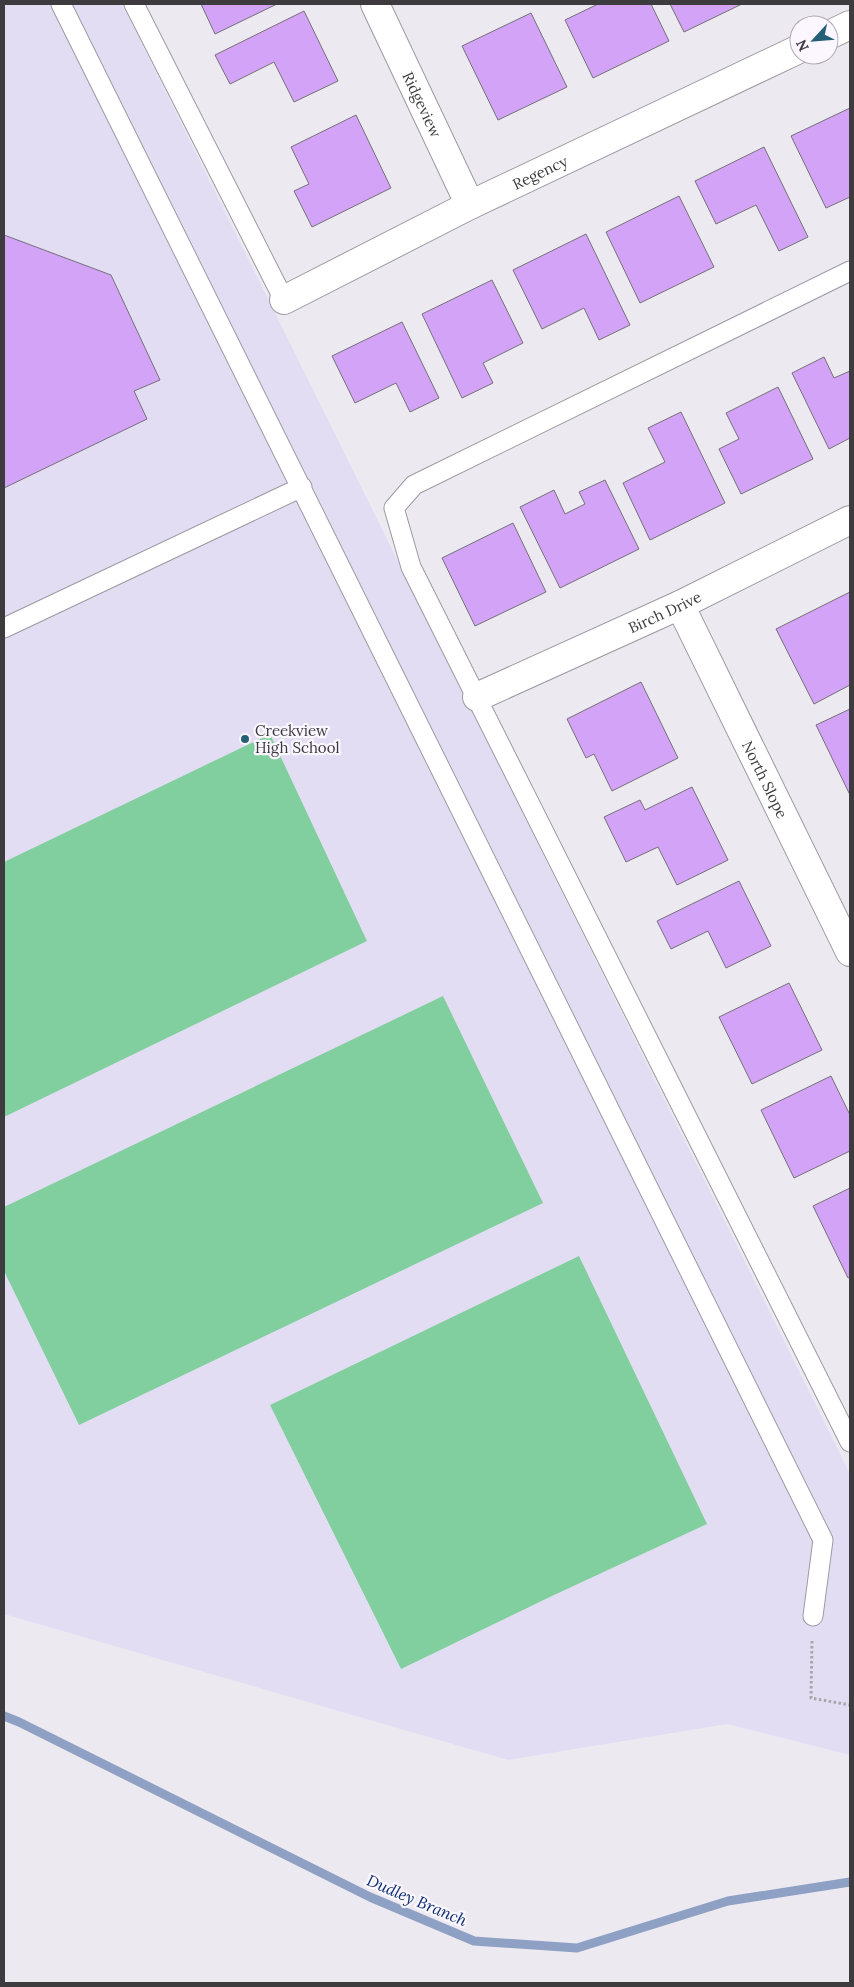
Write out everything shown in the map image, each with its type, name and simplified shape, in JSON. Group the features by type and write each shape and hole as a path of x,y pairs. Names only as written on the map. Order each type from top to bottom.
{"street":[{"name":"Ridgeview","path":"375,4 470,206"},
{"name":"Regency","path":"284,300 470,206 789,54"},
{"name":"Birch Drive","path":"477,697 680,606 850,520"},
{"name":"North Slope","path":"680,606 850,952"}],"lane":[{"path":"61,4 823,1540 812,1616"},
{"path":"134,4 284,300"},
{"path":"850,271 414,485 394,508 411,567 850,1442"},
{"path":"4,628 302,487"}],"path":[{"path":"812,1616 811,1698 850,1705"}],"shaded area":[{"name":"Creekview High School","path":"4,4 122,4 850,1474 850,1755 727,1724 508,1760 4,1614"}],"green space":[{"path":"270,734 367,941 4,1117 4,862"},
{"path":"443,996 543,1203 79,1425 4,1271 4,1207"},
{"path":"579,1256 707,1524 401,1669 270,1405"}],"building":[{"path":"201,4 277,4 215,34"},
{"path":"598,4 651,4 669,41 593,78 565,20"},
{"path":"670,4 742,4 684,32"},
{"path":"304,11 338,81 294,102 274,62 230,84 215,55"},
{"path":"531,13 567,87 498,120 462,46"},
{"path":"850,108 850,197 826,208 791,136"},
{"path":"356,115 391,188 312,227 294,191 309,184 291,147"},
{"path":"764,147 808,237 779,251 756,205 716,224 695,181"},
{"path":"679,196 714,267 640,303 606,232"},
{"path":"586,234 630,325 599,340 584,308 542,329 513,270"},
{"path":"4,235 111,275 160,380 134,391 147,419 4,488"},
{"path":"492,280 523,343 483,363 493,383 462,398 422,314"},
{"path":"402,322 439,398 410,412 396,383 355,403 332,356"},
{"path":"824,357 834,378 850,371 850,438 829,449 792,373"},
{"path":"778,387 813,459 741,494 719,449 739,439 726,413"},
{"path":"681,412 725,503 650,540 623,483 665,462 648,428"},
{"path":"605,480 639,549 560,588 520,507 554,490 565,514 585,504 579,492"},
{"path":"513,523 546,592 475,626 442,558"},
{"path":"850,592 850,685 814,704 776,629"},
{"path":"641,682 678,758 612,791 594,754 586,758 567,719"},
{"path":"850,709 850,795 816,725"},
{"path":"692,787 728,860 677,885 658,847 626,862 604,817 640,800 645,810"},
{"path":"739,881 771,946 726,968 708,931 671,949 657,921"},
{"path":"789,983 822,1050 752,1084 719,1017"},
{"path":"831,1076 850,1115 850,1151 794,1178 761,1110"},
{"path":"850,1188 850,1277 848,1278 813,1206"}],"waterway":[{"name":"Dudley Branch","path":"4,1716 370,1897 474,1941 577,1948 728,1901 850,1882"}],"place":[{"name":"Creekview High School","path":"245,739"}]}
